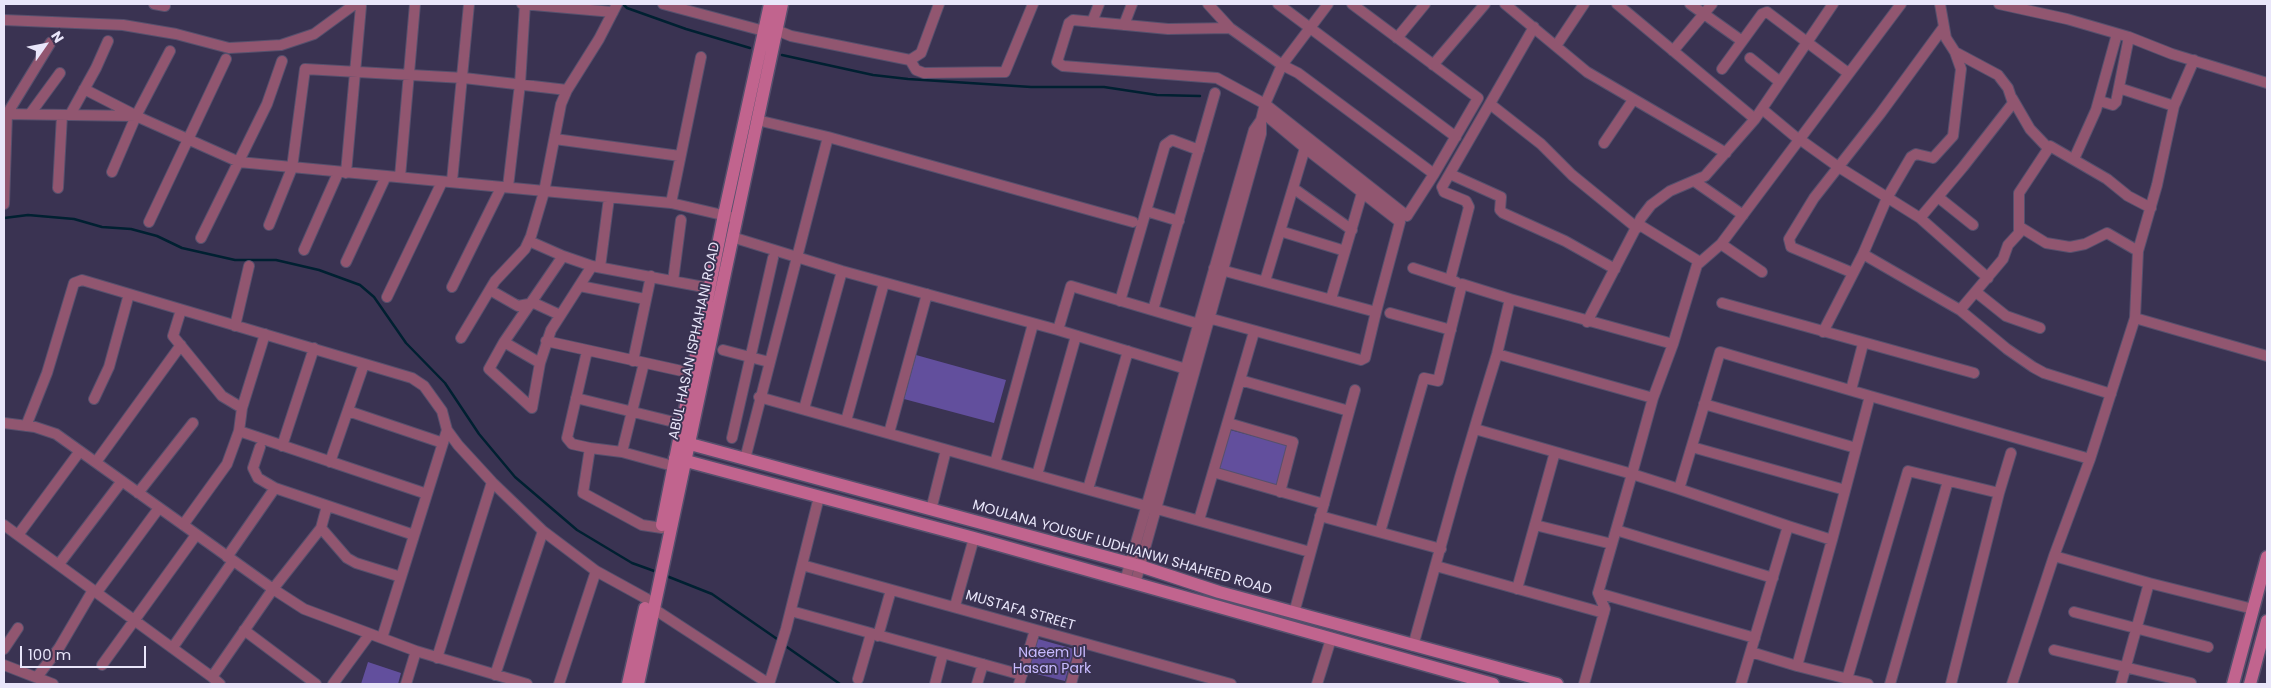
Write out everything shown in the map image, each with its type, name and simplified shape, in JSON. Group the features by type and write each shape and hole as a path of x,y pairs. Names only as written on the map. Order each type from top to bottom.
{"street":[{"path":"400,177 415,4"},
{"path":"387,297 447,182 464,78 469,4"},
{"path":"452,287 505,188 520,84 524,4 615,8 599,39 567,90 561,104 544,192 529,241 525,249 495,281 461,338"},
{"path":"663,4 791,36 910,60 921,53 939,4"},
{"name":"ABUL HASAN ISPHAHANI ROAD","path":"683,442 682,424 709,288 758,120 770,31 770,4"},
{"name":"ABUL HASAN ISPHAHANI ROAD","path":"638,684 678,461 732,237 730,216 770,31 782,4"},
{"path":"910,60 916,70 924,72 1005,72 1033,4"},
{"path":"1092,22 1099,4"},
{"path":"1124,25 1132,4"},
{"path":"1208,4 1230,28 1282,65 1298,73 1434,174"},
{"path":"1278,4 1456,137"},
{"path":"1130,582 1204,320 1261,134 1263,112 1282,65 1328,4"},
{"path":"1397,38 1424,4"},
{"path":"1433,64 1485,4"},
{"path":"1505,4 1587,72 1726,153"},
{"path":"1556,46 1584,4"},
{"path":"1617,4 1755,120"},
{"path":"1690,4 1742,41"},
{"path":"1673,51 1712,4"},
{"path":"1587,322 1638,226 1659,198 1705,176 1726,153 1755,120 1833,4"},
{"path":"1584,684 1605,609 1598,593 1653,398 1673,344 1694,273 1700,262 1721,244 1901,4"},
{"path":"1823,332 1864,254 1887,198 1911,157 1916,154 1933,158 1953,136 1961,69 1955,52 1946,38 1940,4"},
{"path":"1999,4 2129,37 2267,84"},
{"path":"4,20 123,25 176,34 229,48 281,44 314,34 358,5"},
{"path":"304,250 342,173 355,72 358,5"},
{"path":"1230,28 1168,29 1073,20 1069,23 1057,62 1059,65 1217,78 1407,216 1478,98 1356,5"},
{"path":"1722,69 1762,14 1767,12 1807,40 1848,73"},
{"path":"1450,280 1469,207 1466,201 1442,190 1534,28"},
{"path":"1853,274 1795,249 1789,243 1801,216 1837,166 1880,114 1943,28"},
{"path":"2074,158 2100,101 2117,34"},
{"path":"2100,101 2115,104 2120,88 2129,37"},
{"path":"58,188 66,115 84,89 108,41"},
{"path":"4,204 5,114 52,42"},
{"path":"112,172 136,116 170,51"},
{"path":"1955,52 1998,75 2030,129 2048,148"},
{"path":"671,203 701,57"},
{"path":"149,222 226,58"},
{"path":"1750,58 1780,82"},
{"path":"2012,684 2054,556 2090,459 2135,318 2138,251 2151,208 2174,106 2194,60"},
{"path":"201,238 267,104 282,61"},
{"path":"269,225 292,168 304,71 307,69 464,78 567,90"},
{"path":"30,114 60,73"},
{"path":"2120,88 2174,106"},
{"path":"84,89 136,116 239,162 671,203 730,216"},
{"path":"1154,310 1215,93"},
{"path":"1920,218 2011,106 2012,98"},
{"path":"1604,143 1633,100"},
{"path":"1490,104 1541,144 1572,175 1638,226 1700,262"},
{"path":"1762,109 1798,139 1837,166 1920,218 1988,278"},
{"path":"1058,330 1071,286 1154,310 1204,320 1363,360 1400,222 1305,148 1263,112"},
{"path":"5,114 136,116"},
{"path":"758,120 828,137 1133,222"},
{"path":"745,459 759,397 828,137"},
{"path":"555,140 680,156"},
{"path":"1120,301 1165,144 1172,140 1199,150"},
{"path":"1960,310 2003,259 2008,245 2018,236 2020,227 2019,193 2048,148 2055,147 2074,158 2107,179 2128,196 2151,208"},
{"path":"1265,281 1305,148"},
{"path":"1450,174 1501,197 1500,210 1503,213 1565,241 1615,269"},
{"path":"346,262 386,176"},
{"path":"1694,181 1743,215"},
{"path":"1293,188 1352,230"},
{"path":"1331,299 1362,193"},
{"path":"1938,197 1972,225"},
{"path":"563,256 504,342 489,369 531,408 534,407 540,363 546,341 560,315 596,266 609,198"},
{"path":"1146,211 1179,221"},
{"path":"673,281 681,220"},
{"path":"2020,227 2046,244 2070,247 2085,244 2107,233 2138,251"},
{"path":"1280,231 1345,252"},
{"path":"732,237 797,258 1058,330 1186,369"},
{"path":"529,241 563,256 596,266 709,288"},
{"path":"1721,244 1762,272"},
{"path":"1864,254 1960,310 2007,349 2044,373 2111,394"},
{"path":"732,438 773,258"},
{"path":"235,326 249,266"},
{"path":"1413,268 1587,322 1673,344"},
{"path":"1219,269 1376,312"},
{"path":"804,410 842,271"},
{"path":"633,361 651,276"},
{"path":"26,426 47,374 74,283 82,280 412,378 424,386 442,411 447,430 458,445 492,482 543,531 596,571 652,603 769,684 791,612 819,498"},
{"path":"846,421 884,283"},
{"path":"1380,532 1424,378 1438,381 1462,284"},
{"path":"580,286 645,299"},
{"path":"490,290 518,306 534,302 560,315"},
{"path":"1976,292 2006,316 2040,328"},
{"path":"94,399 109,368 129,294"},
{"path":"889,433 927,294"},
{"path":"1413,646 1498,354 1510,299"},
{"path":"1722,303 1863,344 1974,373"},
{"path":"181,310 172,332 222,396 242,408"},
{"path":"1390,313 1451,330"},
{"path":"2135,318 2267,356"},
{"path":"1151,506 1186,369 1204,320"},
{"path":"994,463 1034,324"},
{"path":"1199,520 1254,332"},
{"path":"183,525 228,464 239,431 242,408 265,334"},
{"path":"1037,475 1076,336"},
{"path":"546,341 692,374"},
{"path":"504,342 540,363"},
{"path":"1851,390 1863,344"},
{"path":"96,462 181,345"},
{"path":"282,446 314,348"},
{"path":"723,350 769,362"},
{"path":"586,351 567,438 572,444 678,461 974,538 1488,684"},
{"path":"1088,489 1128,352"},
{"path":"1679,489 1720,352 2090,459"},
{"path":"1498,354 1653,398"},
{"path":"622,452 644,363"},
{"path":"330,462 364,364"},
{"path":"1240,380 1349,411"},
{"path":"1294,612 1356,390"},
{"path":"1797,666 1870,396"},
{"path":"759,397 1310,552"},
{"path":"576,398 682,424"},
{"path":"1704,404 1856,448"},
{"path":"348,411 443,443"},
{"path":"4,423 26,426 56,434 230,559 304,609 369,635 416,651 527,684"},
{"path":"138,493 193,423"},
{"path":"1228,423 1293,442 1280,492"},
{"path":"1475,429 1632,474 1832,540"},
{"path":"382,638 447,430"},
{"path":"239,431 427,494"},
{"name":"MOULANA YOUSUF LUDHIANWI SHAHEED ROAD","path":"683,442 1135,565 1413,646 1557,684"},
{"path":"260,447 253,468 258,478 276,488 414,534"},
{"path":"1692,447 1845,490"},
{"path":"590,448 582,492 642,525 664,531"},
{"path":"931,510 946,450"},
{"path":"18,535 80,451"},
{"path":"1517,589 1555,452"},
{"path":"1951,684 1999,493 2012,453"},
{"path":"1847,679 1908,471 1999,493"},
{"path":"1213,472 1324,504"},
{"path":"59,564 122,481"},
{"path":"1890,684 1948,481"},
{"path":"437,658 492,482"},
{"path":"173,647 276,488"},
{"path":"5,529 18,535 59,564 173,647 216,682 244,630 273,589 322,528 327,506"},
{"path":"37,677 59,648 95,591 159,508"},
{"path":"1320,516 1440,549"},
{"path":"1535,525 1612,544"},
{"path":"1742,684 1788,526"},
{"path":"322,528 347,558 356,563 401,577"},
{"path":"1616,530 1773,578"},
{"path":"496,675 543,531"},
{"path":"102,665 196,534"},
{"path":"955,606 974,538"},
{"path":"2054,556 2150,584 2253,609"},
{"path":"2233,684 2267,557"},
{"name":"MUSTAFA STREET","path":"802,565 1231,684"},
{"path":"1436,566 1604,614"},
{"path":"559,684 596,571"},
{"path":"2120,684 2150,584"},
{"path":"858,679 891,590"},
{"path":"1598,593 1755,638"},
{"name":"ABUL HASAN ISPHAHANI ROAD","path":"628,684 652,603"},
{"path":"791,612 983,664 1021,679 1035,630"},
{"path":"2074,612 2208,647"},
{"path":"2250,684 2267,624"},
{"path":"4,649 18,628"},
{"path":"244,630 316,684"},
{"path":"333,684 369,635"},
{"path":"1317,684 1331,639"},
{"path":"1071,684 1082,643"},
{"path":"2054,650 2192,683"},
{"path":"406,684 416,651"},
{"path":"1751,652 1868,684"},
{"path":"935,684 943,653"},
{"path":"977,684 983,664"},
{"path":"4,665 53,684"}],"green space":[{"path":"916,355 1006,380 994,423 904,399"},
{"path":"1230,430 1288,445 1277,487 1219,471"},
{"name":"Naeem Ul Hasan Park","path":"1038,639 1074,649 1065,681 1028,672"},
{"path":"368,662 401,673 398,684 361,684"}],"waterway":[{"path":"623,4 627,8 686,29 750,48"},
{"path":"782,55 873,75 908,79 1031,87 1104,87 1157,95 1200,96"},
{"path":"4,218 28,215 74,219 102,227 131,229 157,236 182,248 235,260 276,260 319,270 360,285 374,297 406,343 445,383 479,434 515,477 577,530 632,563 657,572"},
{"path":"664,575 712,594 780,641"},
{"path":"784,645 840,684"}]}
